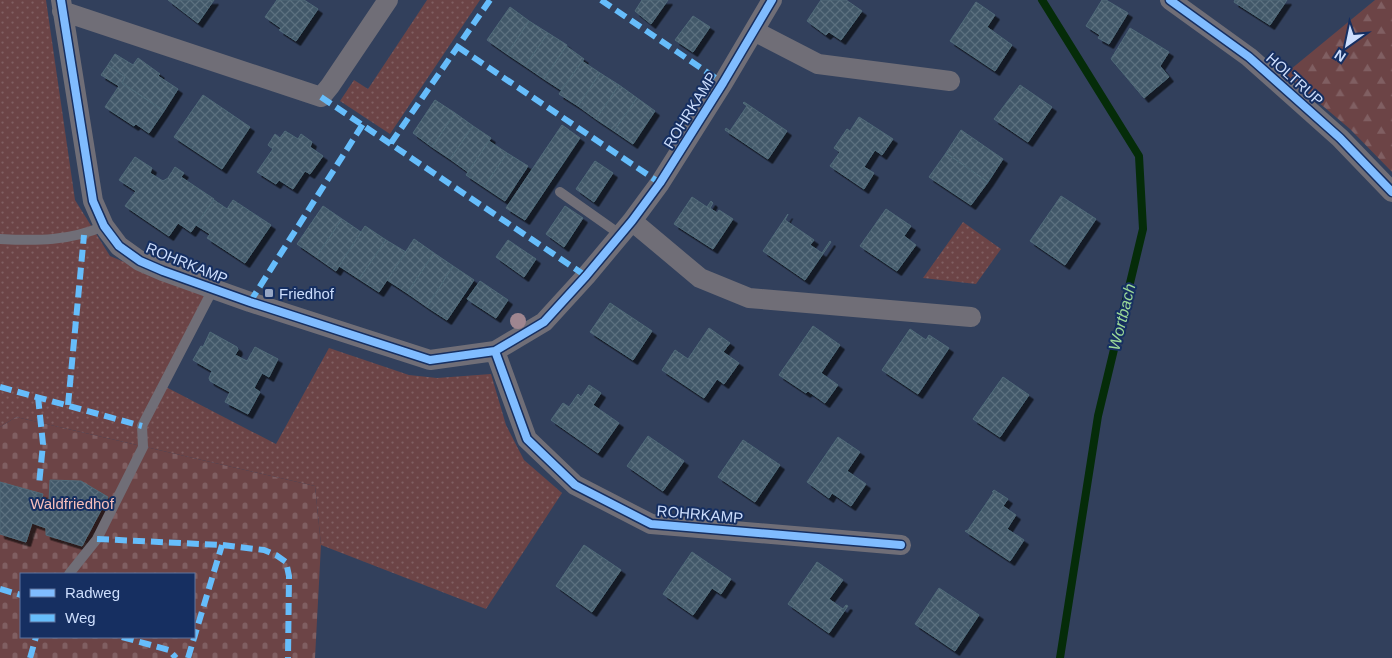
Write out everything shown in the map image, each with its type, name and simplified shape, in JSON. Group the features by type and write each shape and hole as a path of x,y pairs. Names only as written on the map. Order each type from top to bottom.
{"street":[{"name":"ROHRKAMP","path":"388,0 321,97 62,6 93,201 104,226 119,246 140,261 213,290 430,360 495,351 544,322 626,228 660,183 772,0"},
{"name":"HOLTRUP","path":"1170,0 1249,57 1340,138 1392,192"},
{"path":"754,32 818,64 950,81"},
{"path":"626,228 700,278 749,298 971,317"},
{"name":"ROHRKAMP","path":"495,351 527,439 575,485 651,524 901,545"}],"lane":[{"path":"560,192 626,228"},
{"path":"0,239 34,241 84,235 104,226"},
{"path":"70,573 97,539 139,456 143,448 142,426 213,290"}],"green space":[{"path":"0,0 46,0 75,200 110,256 208,297 164,386 276,444 329,348 409,375 437,378 491,374 506,425 524,460 562,493 486,609 321,545 315,486 16,417 0,427"},
{"path":"427,0 480,0 390,134 340,101 354,80 368,89"},
{"path":"1375,0 1392,0 1392,172 1350,129 1285,74"},
{"path":"963,222 1001,249 976,284 923,278"},
{"name":"Waldfriedhof","path":"16,417 315,486 321,545 315,658 0,658 0,427"}],"building":[{"path":"168,0 214,0 198,23"},
{"path":"277,0 304,0 318,9 296,41 279,30 281,28 265,17"},
{"path":"642,0 668,0 651,24 635,11"},
{"path":"821,0 846,0 862,11 841,40 829,32 826,35 807,21"},
{"path":"1102,0 1106,0 1128,13 1109,44 1098,38 1100,35 1086,26"},
{"path":"1235,0 1287,0 1270,25 1234,2"},
{"path":"976,2 995,15 987,27 1012,45 995,71 950,41"},
{"path":"510,7 529,21 507,54 487,40"},
{"path":"693,16 710,27 693,52 675,40"},
{"path":"529,21 548,33 525,66 507,54"},
{"path":"1130,28 1169,52 1160,66 1169,77 1144,98 1111,59"},
{"path":"548,33 567,45 544,79 525,66"},
{"path":"566,46 584,59 561,90 544,79"},
{"path":"115,54 133,65 138,58 160,74 158,76 178,89 164,111 122,83 125,77 108,65"},
{"path":"582,61 600,73 578,106 559,94"},
{"path":"108,65 125,77 122,83 164,111 149,133 136,124 134,126 105,107 119,86 101,75"},
{"path":"600,73 619,85 596,119 578,106"},
{"path":"619,85 637,98 614,131 596,119"},
{"path":"1020,85 1052,107 1028,142 994,119"},
{"path":"203,95 250,127 222,169 174,137"},
{"path":"637,98 655,111 633,144 614,131"},
{"path":"435,100 455,113 432,147 413,133"},
{"path":"744,102 787,131 768,159 725,130 726,128 730,131 747,106"},
{"path":"455,113 473,126 450,159 432,147"},
{"path":"859,117 893,139 882,155 875,150 864,167 874,173 864,189 830,166 840,152 834,148 847,129 850,131"},
{"path":"562,125 580,138 525,220 506,208"},
{"path":"473,126 491,138 468,172 450,159"},
{"path":"961,130 1003,159 988,182 946,153"},
{"path":"285,131 298,139 301,134 312,142 310,147 323,156 310,174 305,171 293,189 279,180 276,184 257,172 273,149 268,145 275,134 280,138"},
{"path":"489,141 507,153 484,187 466,175"},
{"path":"507,153 528,166 505,201 484,187"},
{"path":"946,153 988,182 971,205 929,177"},
{"path":"135,157 152,168 150,173 163,181 168,178 175,167 184,173 181,177 214,199 191,232 178,223 169,236 125,206 136,191 119,180"},
{"path":"595,161 613,173 594,202 576,189"},
{"path":"1061,196 1096,219 1065,265 1030,241"},
{"path":"692,197 707,207 711,201 713,203 710,208 717,213 719,210 733,219 713,249 674,224"},
{"path":"214,200 227,209 233,200 271,225 245,263 207,238 210,234 196,225"},
{"path":"323,206 342,219 316,257 297,244"},
{"path":"565,206 583,218 564,247 546,234"},
{"path":"886,209 911,226 904,236 916,245 897,271 860,246"},
{"path":"788,214 785,220 814,240 810,245 822,253 831,242 805,280 763,251"},
{"path":"342,219 361,232 336,271 316,257"},
{"path":"365,226 386,240 359,279 339,266"},
{"path":"414,239 434,253 407,293 387,280"},
{"path":"386,240 406,252 379,292 359,279"},
{"path":"508,240 536,259 524,277 496,257"},
{"path":"434,253 453,266 427,307 407,293"},
{"path":"453,266 474,280 447,320 427,307"},
{"path":"480,281 508,300 496,318 467,299"},
{"path":"610,303 652,331 633,360 590,332"},
{"path":"813,326 840,345 821,373 838,385 825,403 779,375"},
{"path":"709,328 730,343 723,352 739,363 724,384 717,379 704,398 662,370 675,350 688,359"},
{"path":"910,329 926,340 929,335 949,348 918,394 882,370"},
{"path":"210,332 237,347 238,350 235,355 247,361 255,347 278,359 269,377 262,373 254,388 260,392 248,414 225,402 230,392 210,381 209,378 212,371 193,360 201,346 203,347"},
{"path":"1003,377 1029,395 1000,437 973,419"},
{"path":"589,385 601,393 593,405 619,423 598,453 551,420 563,403 569,407 578,394 581,397"},
{"path":"648,436 684,461 663,491 627,466"},
{"path":"838,437 860,452 847,471 866,484 851,506 832,493 829,498 807,482"},
{"path":"743,440 780,465 755,502 718,477"},
{"path":"50,480 81,481 108,497 82,546 46,535 46,528 32,523 26,542 0,534 0,482 43,494 42,498 49,501"},
{"path":"994,490 1008,499 1003,506 1016,515 1007,529 1024,540 1010,561 965,531 968,530"},
{"path":"584,545 621,570 592,612 556,586"},
{"path":"692,552 731,579 721,594 712,588 693,615 663,594"},
{"path":"817,562 843,580 829,599 843,609 846,605 848,606 829,633 788,604"},
{"path":"939,588 979,615 955,651 915,624"}],"waterway":[{"name":"Wortbach","path":"1042,0 1139,156 1143,229 1098,416 1060,658"}],"marked path":[{"path":"391,143 490,0"},
{"path":"601,0 723,83"},
{"path":"458,47 660,183"},
{"path":"321,97 586,276"},
{"path":"250,302 363,124"},
{"path":"68,405 84,235"},
{"path":"0,387 142,426"},
{"path":"38,397 43,444 39,485"},
{"path":"97,539 222,545 264,550 276,555 286,562 289,576 288,658"},
{"path":"195,635 222,545"},
{"path":"0,589 20,595"},
{"path":"30,658 36,638"},
{"path":"126,638 169,650 176,658"},
{"path":"188,658 194,638"}],"cycle path":[{"path":"61,0 93,201 104,226 119,246 140,261 163,271 250,302 430,360 495,351 544,322 632,221 660,183 723,83 772,0"},
{"path":"1170,0 1249,57 1340,138 1392,192"},
{"path":"495,351 527,439 575,485 651,524 901,545"}],"place":[{"name":"Friedhof","path":"269,293"}]}
